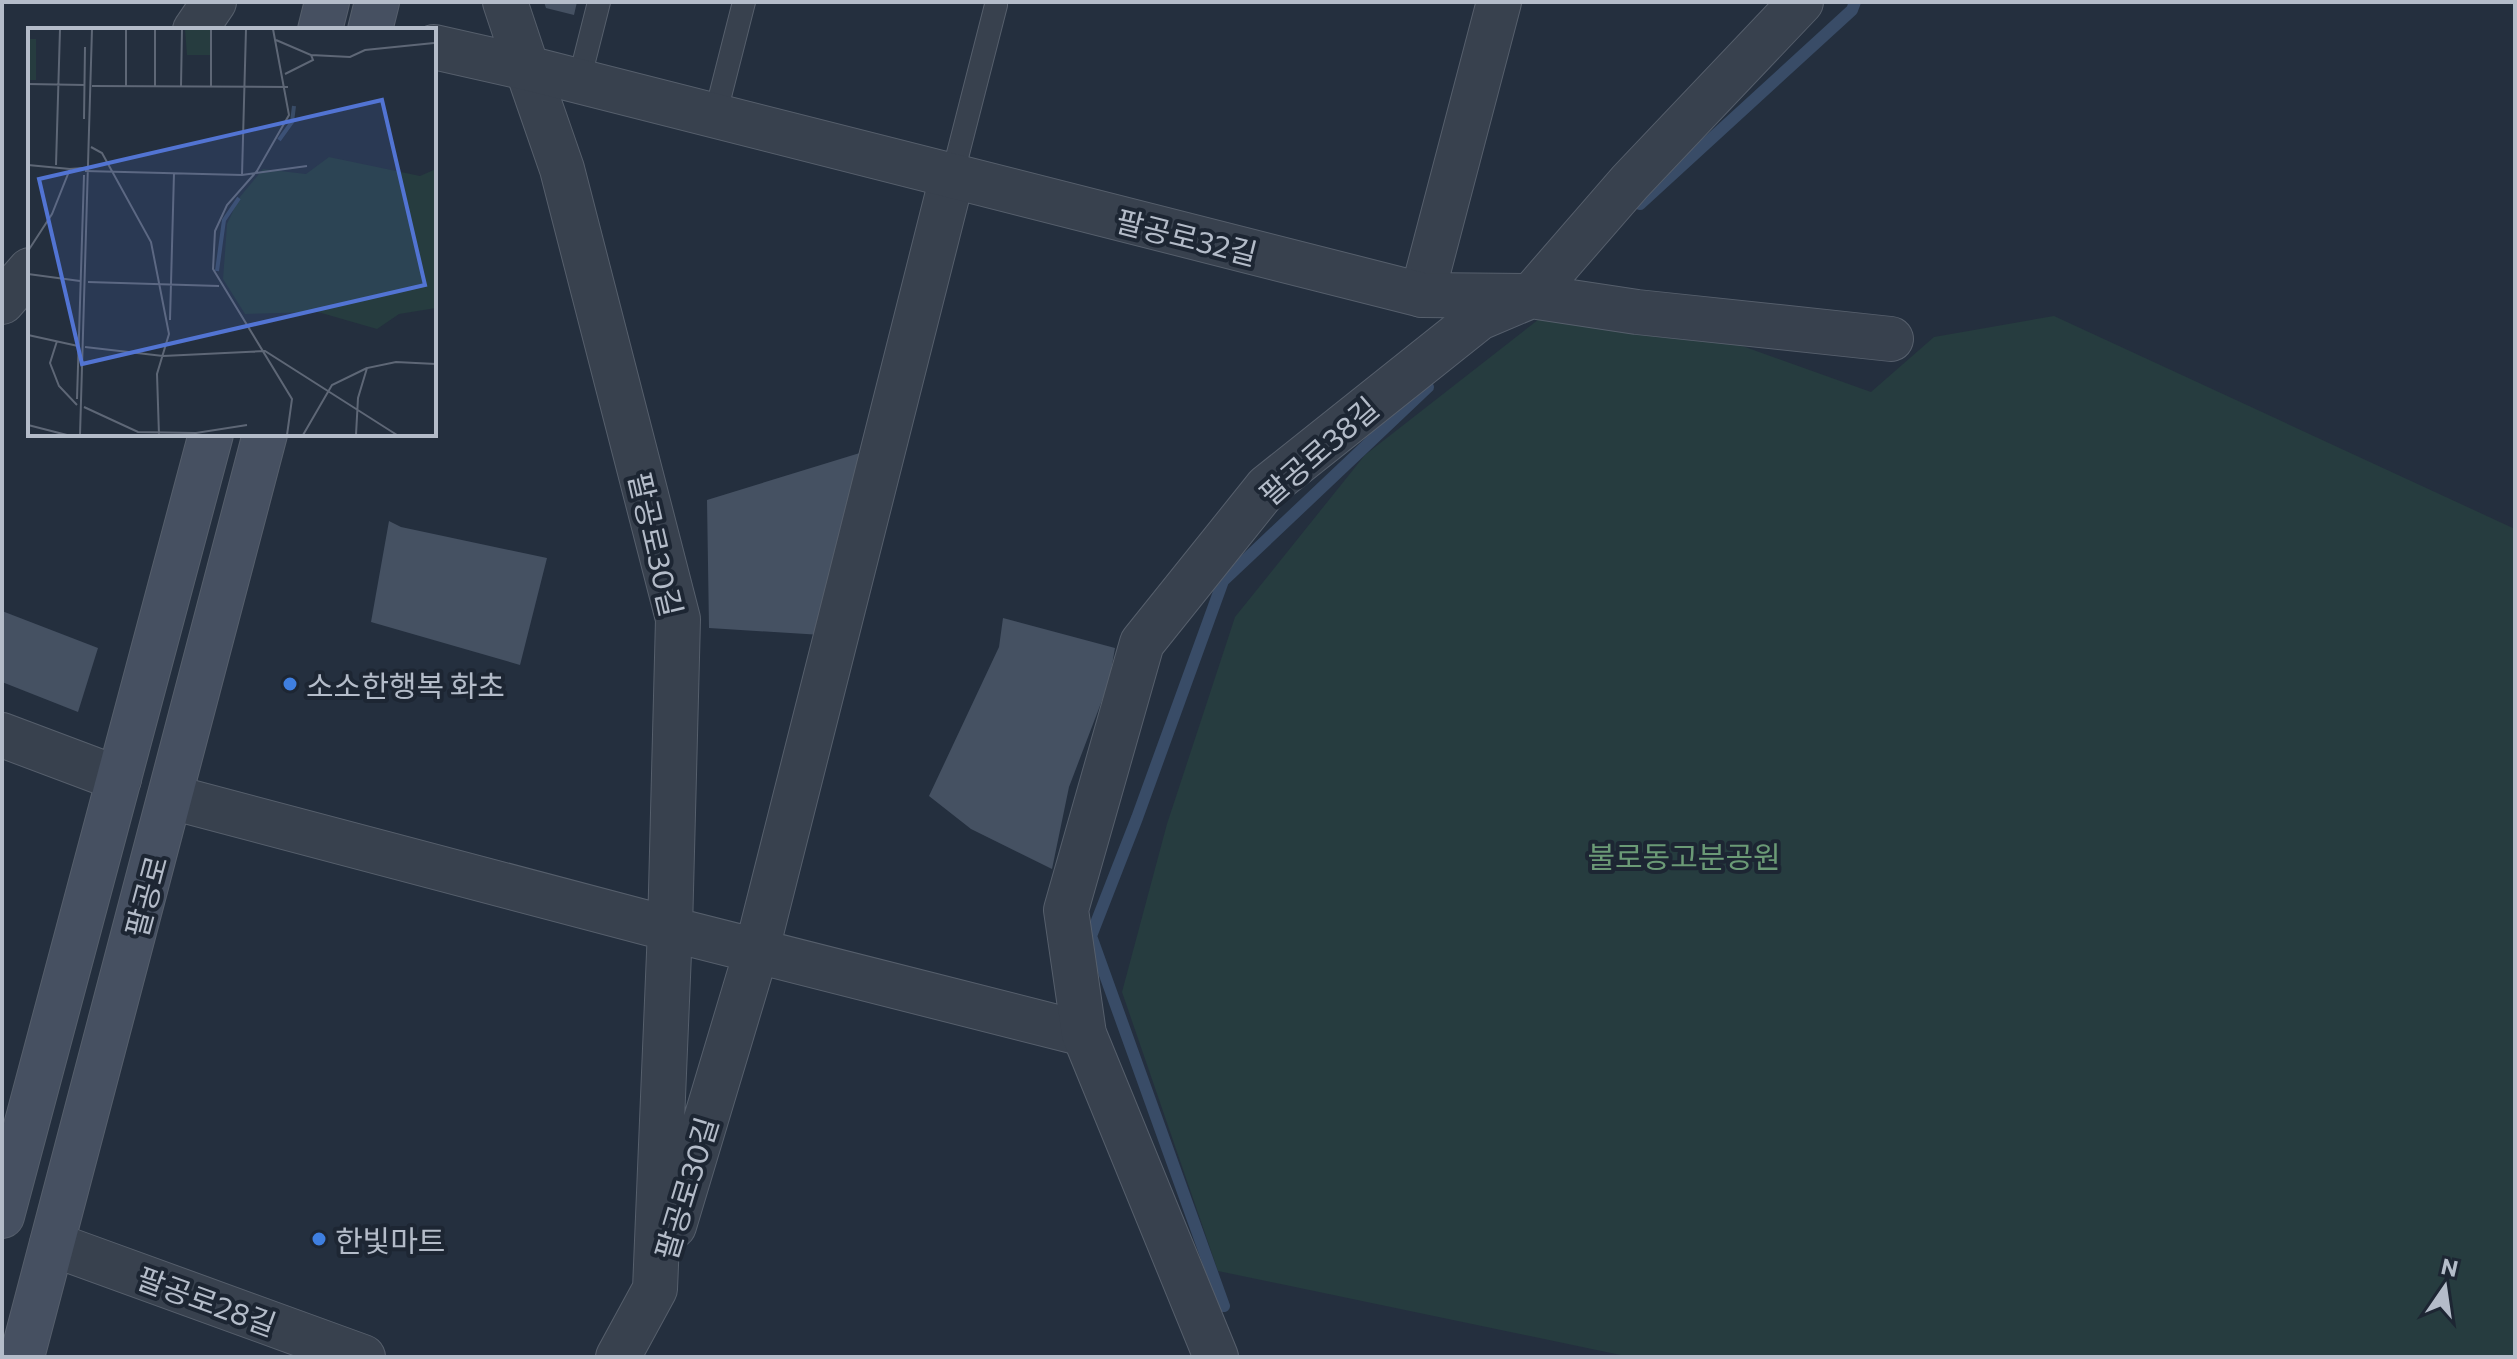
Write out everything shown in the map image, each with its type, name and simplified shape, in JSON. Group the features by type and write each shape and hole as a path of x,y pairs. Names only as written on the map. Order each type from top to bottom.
{"main road":[{"name":"팔공로","path":"2,1216 210,436"},
{"name":"팔공로","path":"22,1357 264,436"}],"street":[{"path":"196,28 214,2"},
{"path":"505,2 527,68"},
{"path":"1422,295 1499,2"},
{"name":"팔공로38길","path":"1216,1357 1084,1034 1066,910 1142,643 1267,487 1479,318 1531,296 1630,182 1801,2"},
{"path":"323,17 373,23"},
{"name":"팔공로32길","path":"436,47 1422,295 1531,296 1637,312 1891,339"},
{"name":"팔공로30길","path":"527,68 562,169 678,619 670,929 655,1289"},
{"name":"팔공로30길","path":"618,1357 655,1289 757,949 952,177"},
{"path":"2,302 28,272"},
{"path":"2,735 119,779"},
{"path":"171,797 1084,1034"},
{"name":"팔공로28길","path":"52,1244 363,1357"}],"lane":[{"path":"579,81 599,2"},
{"path":"715,116 744,2"},
{"path":"952,177 996,5"}],"green space":[{"name":"불로동고분공원","path":"1575,291 1653,314 1871,392 1934,337 2054,316 2515,529 2515,1357 1630,1357 1218,1271 1122,992 1167,824 1235,617 1365,455"}],"building":[{"path":"544,2 577,2 574,15 546,8"},
{"path":"863,452 822,635 709,628 707,500"},
{"path":"389,521 401,527 547,558 520,665 371,622"},
{"path":"2,611 98,648 78,712 2,682"},
{"path":"1003,618 1115,648 1109,682 1069,787 1052,869 971,829 929,796 999,647"}],"waterway":[{"path":"1640,204 1852,10 1855,2"},
{"path":"1224,1306 1091,936 1223,581 1428,387"}],"place":[{"name":"소소한행복 화초","path":"290,684"},
{"name":"한빛마트","path":"319,1239"}]}
